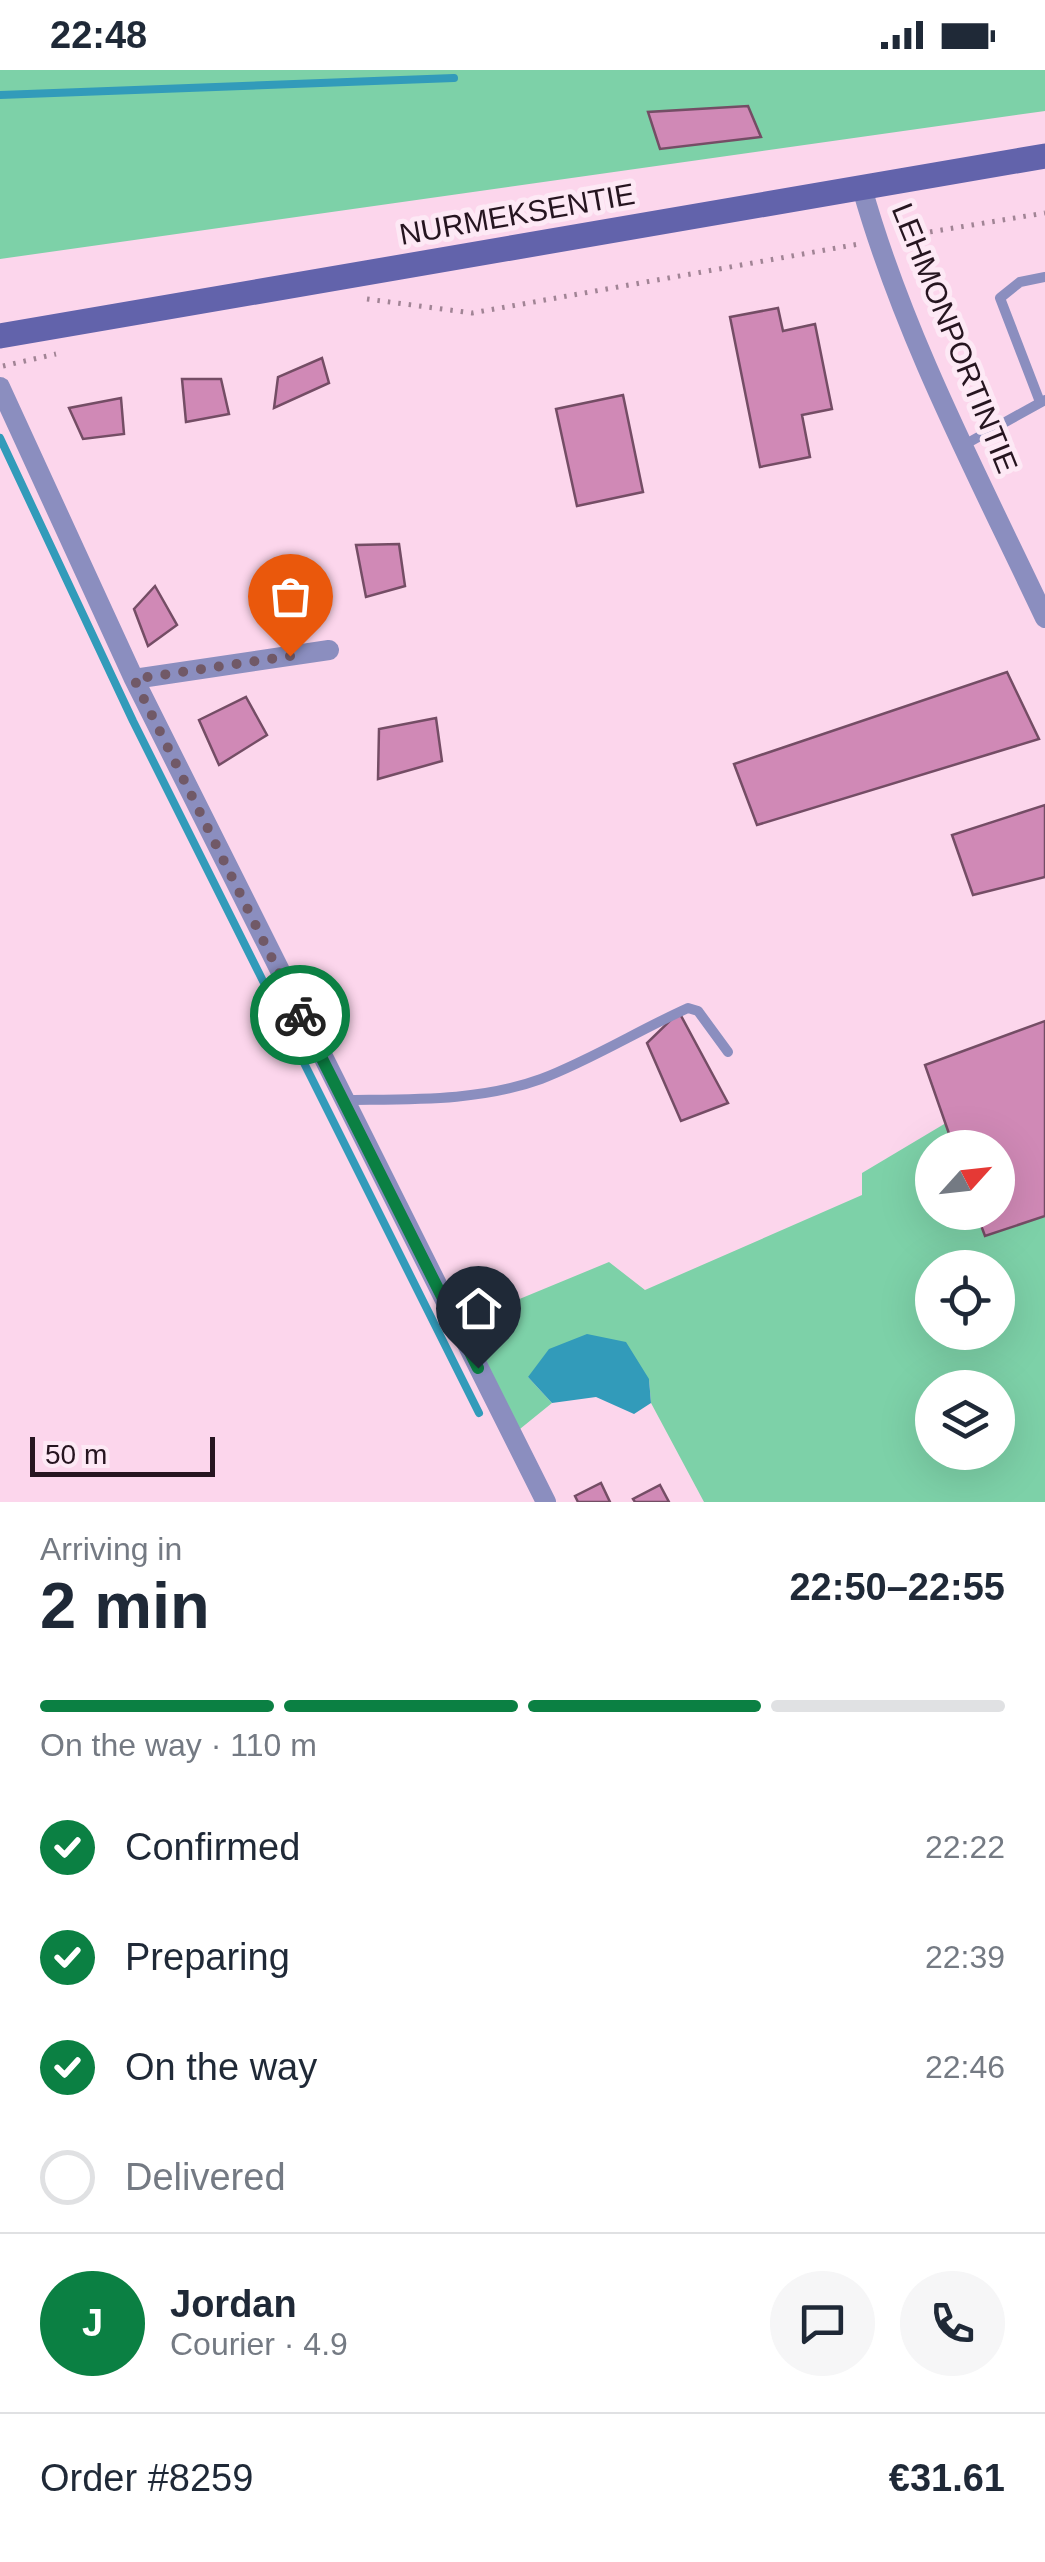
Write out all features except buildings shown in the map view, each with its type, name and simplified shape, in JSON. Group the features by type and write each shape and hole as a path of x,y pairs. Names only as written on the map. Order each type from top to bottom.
{"street":[{"name":"NURMEKSENTIE","path":"0,336 1045,156"},
{"name":"LEHMONPORTINTIE","path":"862,188 877,241 964,445 1045,618"},
{"path":"0,387 134,679 546,1502"},
{"path":"134,679 329,650"}],"lane":[{"path":"964,445 1042,401 1000,298 1020,282 1045,277"},
{"path":"342,1100 453,1098 500,1090 543,1078 688,1008 698,1011 728,1052"}],"path":[{"path":"908,236 1045,213"},
{"path":"366,299 472,313 844,247"},
{"path":"0,366 74,350"}],"green space":[{"path":"0,70 1045,70 1045,111 0,259"},
{"path":"1045,1064 1045,1502 704,1502 651,1403 649,1379 528,1377 552,1403 515,1433 459,1324 609,1262 645,1290 862,1195 862,1173 915,1141 915,1230 1015,1230 1015,1130 934,1130"}],"water":[{"path":"587,1334 626,1342 649,1379 651,1403 634,1414 596,1397 552,1403 528,1377 549,1349"}],"waterway":[{"path":"0,95 454,78"},
{"path":"0,438 133,721 479,1413"}],"way so far":[{"path":"290,656 134,679 300,1015"}],"route":[{"path":"300,1015 478,1368"}]}
